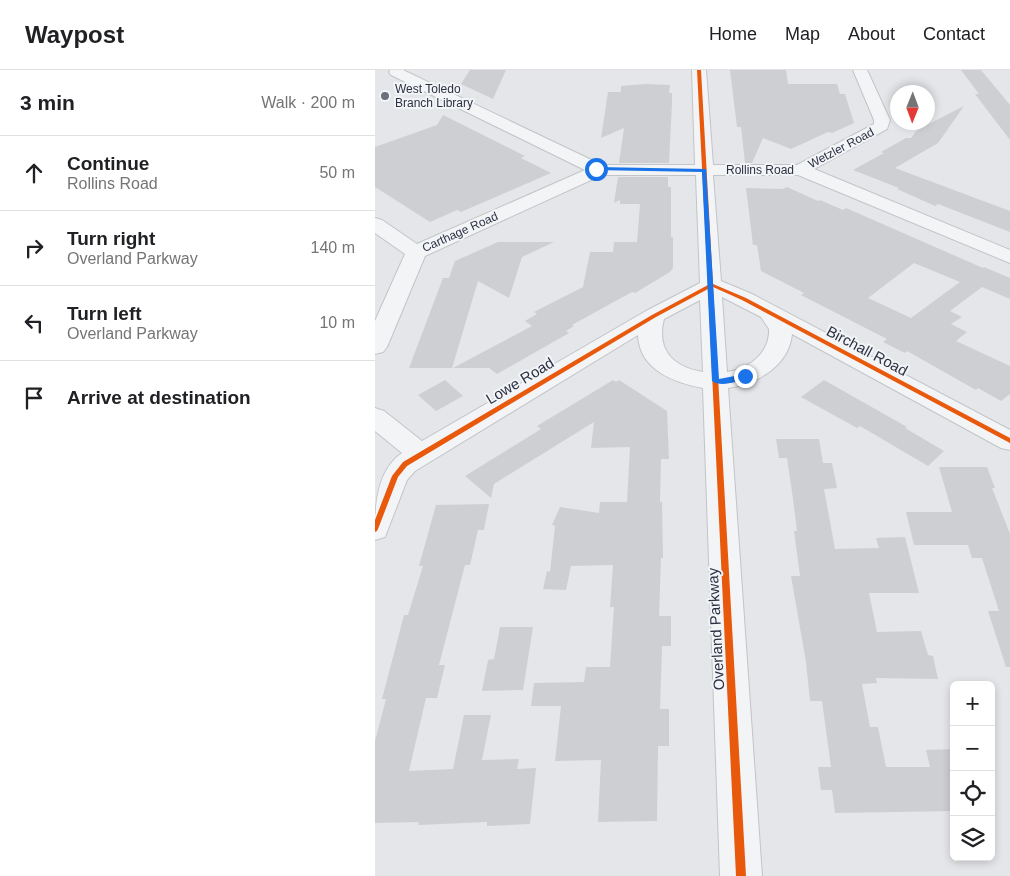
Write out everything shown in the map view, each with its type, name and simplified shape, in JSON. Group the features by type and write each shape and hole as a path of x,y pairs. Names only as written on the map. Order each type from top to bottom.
{"street":[{"name":"Overland Parkway","path":"699,70 712,285 741,876"},
{"name":"Wetzler Road","path":"800,170 881,126 882,120 860,70"},
{"name":"Rollins Road","path":"392,73 599,170 800,170 1010,256"},
{"name":"Carthage Road","path":"375,347 416,252 599,170"},
{"path":"375,224 416,252"},
{"name":"Birchall Road","path":"712,285 745,299 1010,442"},
{"name":"Lowe Road","path":"375,529 382,482 420,454 655,316 712,285"},
{"path":"655,316 649,338 658,358 689,377 705,382 727,381 745,376 765,366 775,354 780,341 780,328 771,314"},
{"path":"375,417 420,454"}],"building":[{"path":"470,70 506,70 493,99 461,84"},
{"path":"730,70 786,70 788,84 837,84 840,94 845,94 854,123 832,133 828,132 791,149 763,138 752,163 745,163 741,127 737,127"},
{"path":"961,70 981,70 1010,105 1010,140 975,94 979,94"},
{"path":"645,84 670,85 669,93 672,93 672,103 669,163 619,163 624,128 601,138 608,92 621,92 621,86"},
{"path":"964,106 938,143 895,168 1010,211 1010,232 938,204 935,206 897,189 899,188 853,170 906,138 911,138 917,130 935,130 935,121"},
{"path":"443,115 525,156 521,158 551,173 461,212 457,210 430,222 375,187 375,147 437,125"},
{"path":"618,177 668,177 668,187 671,187 671,237 673,237 673,268 670,272 635,293 632,292 572,325 574,326 566,331 569,333 497,374 489,368 453,368 532,326 525,321 537,314 534,312 583,287 590,252 613,252 614,242 637,242 640,204 620,204 620,200 614,203"},
{"path":"787,187 843,210 846,208 1010,278 1010,299 982,287 950,311 962,317 951,324 967,332 956,341 1010,366 1010,394 1001,401 978,388 976,390 907,351 905,353 883,342 887,339 801,295 804,293 761,271 757,245 753,245 746,188 783,189","holes":["914,263 960,282 911,318 868,298"]},
{"path":"498,242 554,242 522,257 509,298 478,281 452,368 409,368 443,278 449,278 455,261"},
{"path":"445,380 463,396 436,411 418,395"},
{"path":"613,380 616,382 619,380 667,411 669,459 661,459 660,502 662,502 663,558 661,558 659,616 671,616 671,646 662,646 660,709 669,709 669,746 658,746 657,821 598,822 601,760 555,761 561,706 531,706 534,683 584,682 586,667 610,667 614,607 610,607 613,565 571,566 566,590 543,589 547,571 550,572 555,526 552,525 560,507 599,513 600,502 627,502 630,447 591,448 594,422 494,484 491,498 465,476 541,429 537,426"},
{"path":"824,380 907,427 905,428 944,451 928,466 860,426 857,428 801,397"},
{"path":"776,439 819,439 823,463 832,463 837,488 824,489 835,549 879,548 876,538 905,537 919,593 869,593 877,632 921,631 928,655 933,656 938,679 876,678 877,683 862,684 870,727 878,727 886,767 930,767 926,750 950,749 950,811 835,813 832,790 821,790 818,767 831,767 822,701 810,701 806,662 791,576 800,576 794,531 797,531 793,499 787,458 779,458"},
{"path":"939,467 987,467 995,488 992,488 1010,534 1010,667 1006,667 988,611 999,611 982,558 972,558 968,545 914,545 906,512 952,512"},
{"path":"489,504 484,530 478,530 470,565 465,565 439,665 445,665 437,698 426,698 409,771 453,769 464,715 491,715 482,760 519,759 517,769 536,768 530,824 487,826 487,822 418,825 419,822 375,823 375,741 386,699 382,699 404,615 408,615 423,566 419,566 436,505"},
{"path":"500,627 533,627 523,690 482,691 488,660 494,659"}],"cycle path":[{"path":"699,70 741,876"},
{"path":"375,529 395,476 405,464 654,316 712,285 744,299 1010,441"}],"place":[{"name":"West Toledo Branch Library","path":"385,96"}],"route":[{"path":"596,169 705,170 716,381 727,381 745,376"}]}
